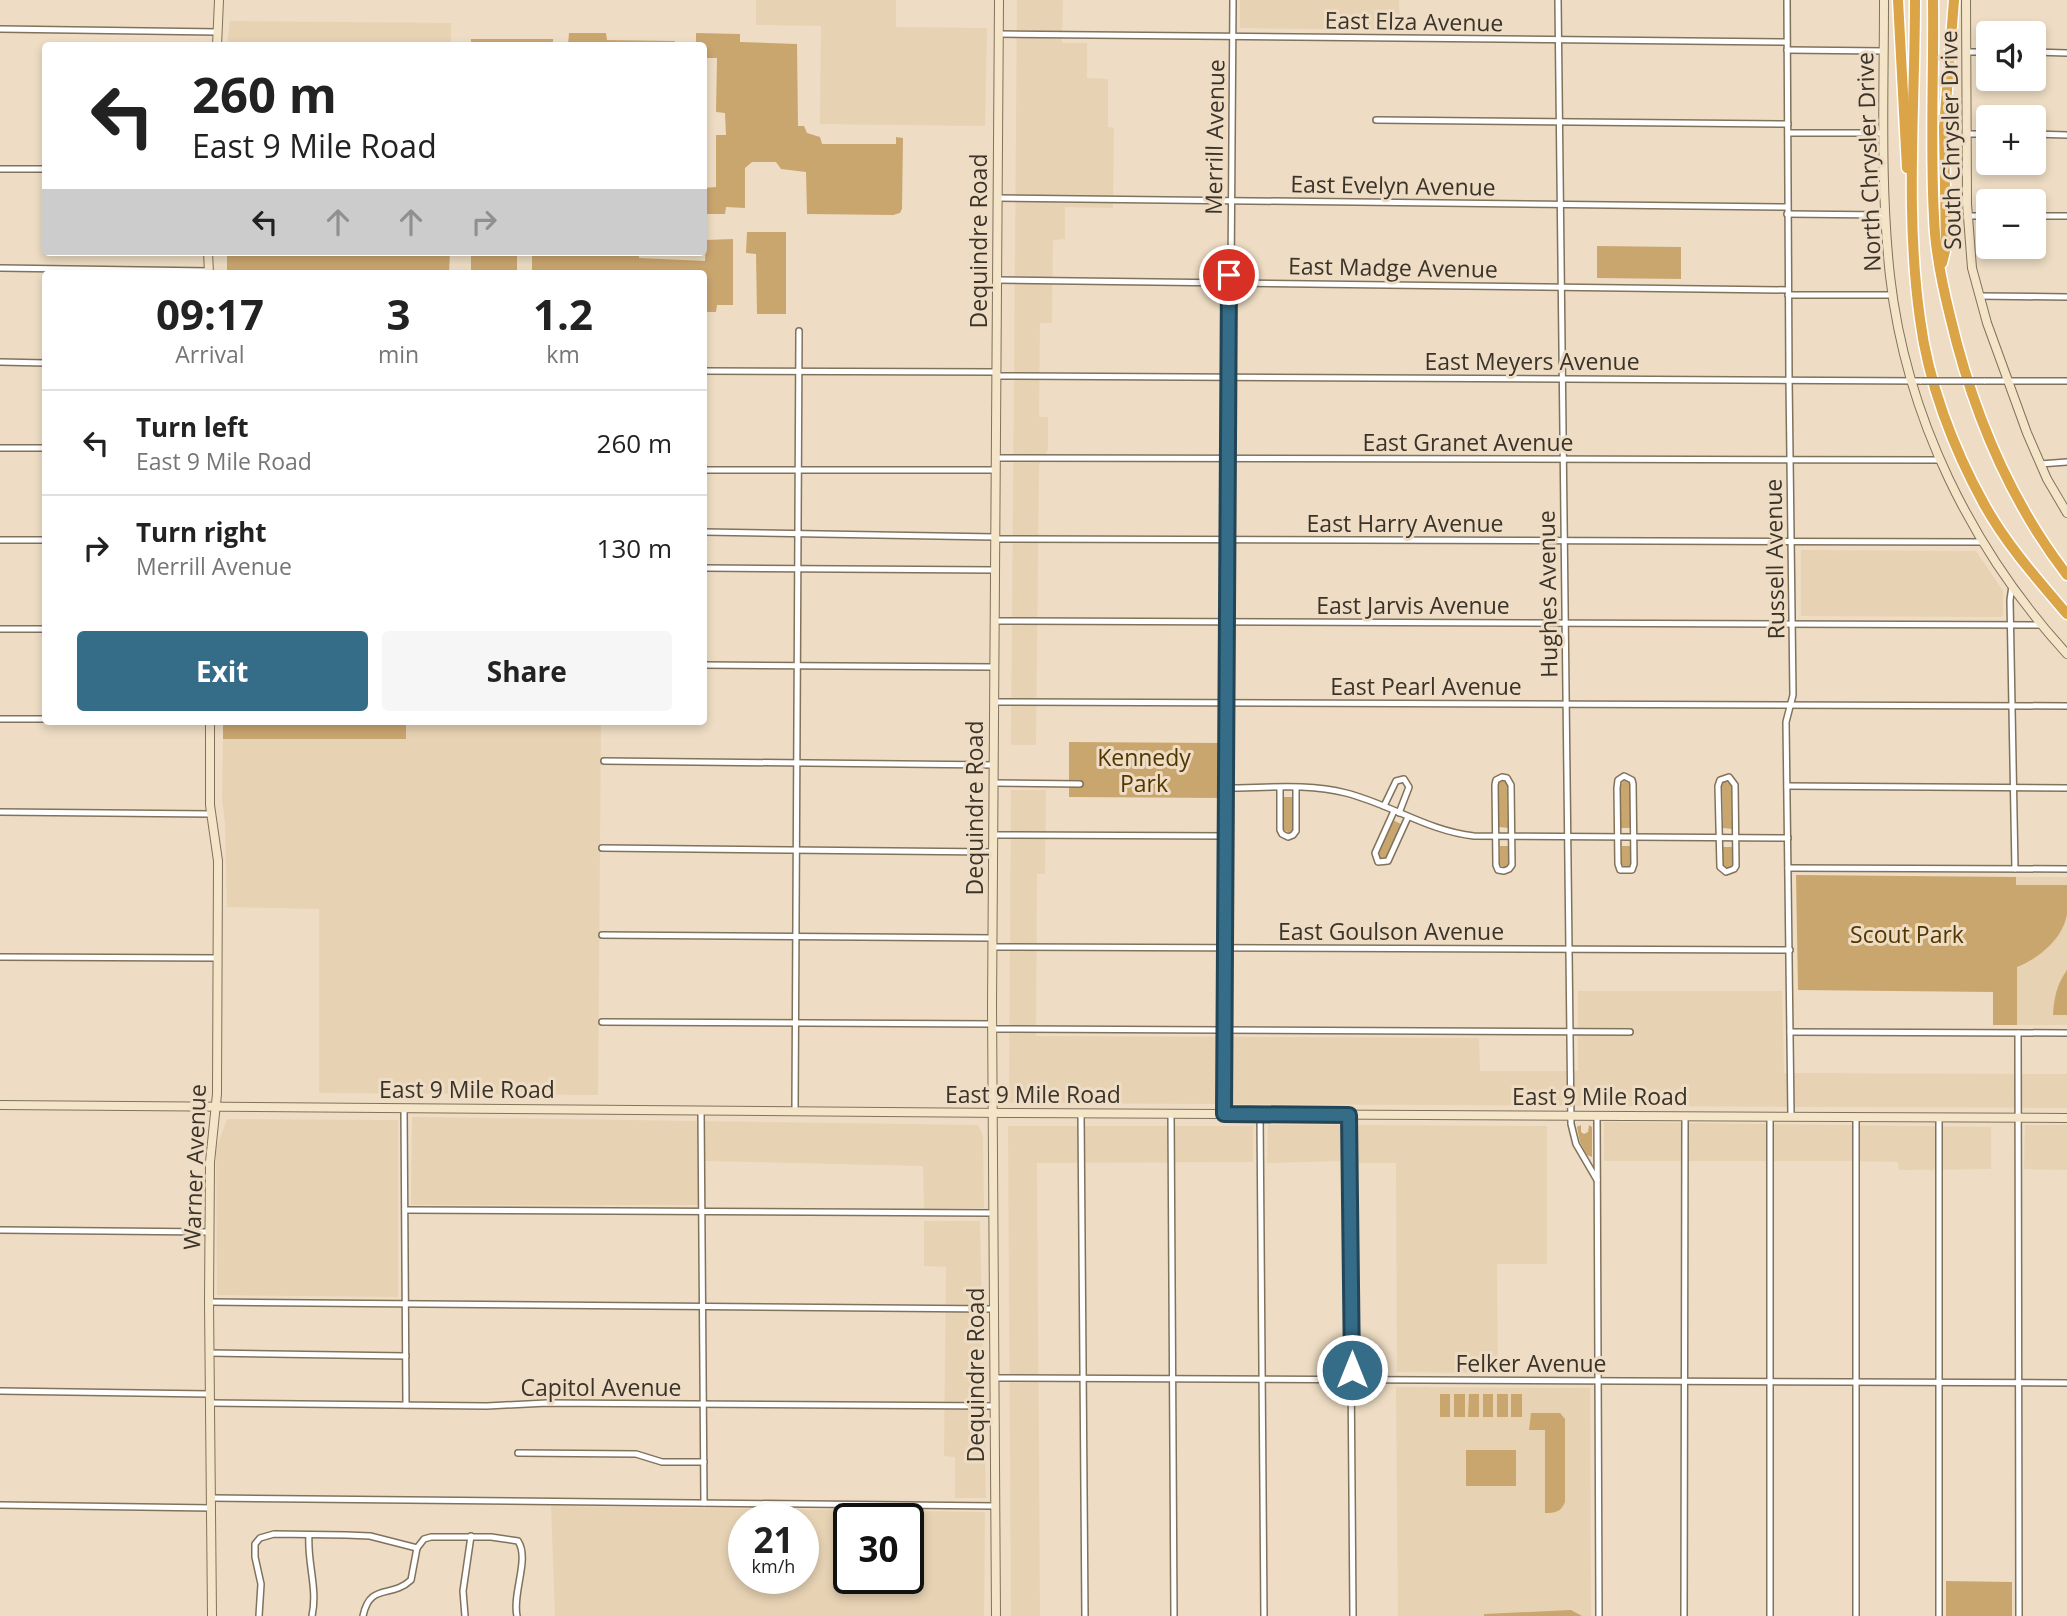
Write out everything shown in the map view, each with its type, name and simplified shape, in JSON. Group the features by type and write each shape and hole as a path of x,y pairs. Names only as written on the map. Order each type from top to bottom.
{"highway":[{"path":"1898,0 1905,147 1920,321 1927,358 1953,440 1984,505 2019,558 2067,614"},
{"path":"1912,220 1915,0"},
{"path":"1933,0 1934,219 1941,279 1958,349 1990,444 2024,509 2067,575"},
{"path":"1941,279 1946,247 1944,128 1954,0"},
{"path":"2051,554 2067,563"}],"main road":[{"path":"217,42 219,0"},
{"name":"Dequindre Road","path":"996,1616 992,1027 999,0"},
{"name":"North Chrysler Drive","path":"1884,0 1885,215 1892,295 1911,380 1940,460 1982,542 2041,625 2067,654"},
{"name":"South Chrysler Drive","path":"1966,0 1967,216 1972,268 2008,381 2040,464 2067,513"},
{"name":"Warner Avenue","path":"210,725 211,814 218,861 216,1106 210,1162 212,1616"},
{"name":"East 9 Mile Road","path":"0,1105 1081,1114 2067,1118"}],"street":[{"name":"Merrill Avenue","path":"1224,1114 1233,0"},
{"name":"Hughes Avenue","path":"1558,0 1571,1115 1576,1144 1597,1180"},
{"name":"Russell Avenue","path":"1787,0 1792,705 1786,722 1791,1116"},
{"path":"0,29 218,32"},
{"name":"East Elza Avenue","path":"999,34 1787,42"},
{"path":"1787,50 1884,51"},
{"path":"1966,52 1976,52"},
{"path":"2046,52 2067,53"},
{"path":"1376,120 1787,124"},
{"path":"1788,132 1884,133"},
{"path":"1967,134 1976,134"},
{"path":"2046,135 2067,135"},
{"path":"0,169 42,169"},
{"name":"East Evelyn Avenue","path":"998,198 1787,207"},
{"path":"1787,214 1885,215"},
{"path":"1967,216 1976,216"},
{"path":"2046,216 2067,216"},
{"path":"0,268 104,270"},
{"name":"East Madge Avenue","path":"997,280 1560,286 1892,295"},
{"path":"1979,296 2067,297"},
{"path":"795,1111 799,331"},
{"path":"0,362 42,363"},
{"name":"East Meyers Avenue","path":"707,371 1229,377 2067,381"},
{"path":"0,448 42,448"},
{"name":"East Granet Avenue","path":"996,458 1940,460"},
{"path":"2040,464 2067,463"},
{"path":"707,470 996,470"},
{"name":"East Harry Avenue","path":"707,532 1228,540 1982,542"},
{"path":"0,540 42,540"},
{"path":"707,568 995,570"},
{"path":"2012,586 2010,626 2015,869"},
{"name":"East Jarvis Avenue","path":"995,621 2041,625"},
{"path":"0,629 42,629"},
{"path":"707,665 994,667"},
{"name":"East Pearl Avenue","path":"994,702 2067,706"},
{"path":"0,719 42,719"},
{"path":"604,761 994,765"},
{"path":"1624,776 1632,780 1633,784 1634,837 1633,867 1624,872 1618,867 1618,837 1617,784 1624,776"},
{"path":"1502,777 1507,778 1510,783 1512,865 1509,870 1499,870 1496,865 1495,836 1495,785 1496,780 1502,777"},
{"path":"1384,806 1394,784 1399,779 1404,779 1408,789 1375,853 1378,862 1385,863 1390,858 1408,817"},
{"path":"1732,779 1735,785 1736,866 1726,872 1720,867 1719,837 1718,786 1720,780 1732,779"},
{"path":"994,783 1080,784"},
{"path":"1787,786 2067,788"},
{"path":"1227,788 1336,790 1449,832 1495,836 1788,838"},
{"path":"1280,788 1280,830 1288,836 1296,831 1296,788"},
{"path":"0,812 211,814"},
{"path":"993,835 1226,836"},
{"path":"602,848 993,852"},
{"path":"1788,868 2067,869"},
{"name":"East Goulson Avenue","path":"602,935 796,936 1225,948 1790,950"},
{"path":"0,957 218,958"},
{"path":"602,1021 1225,1030 1630,1032"},
{"path":"1790,1032 2067,1034"},
{"path":"2018,1033 2019,1616"},
{"path":"404,1108 406,1405"},
{"path":"701,1111 704,1503"},
{"path":"1081,1114 1085,1616"},
{"path":"1171,1114 1174,1616"},
{"path":"1260,1114 1264,1616"},
{"path":"1349,1115 1353,1616"},
{"name":"Hughes Avenue","path":"1597,1115 1599,1616"},
{"path":"1684,1616 1685,1116"},
{"path":"1770,1116 1770,1616"},
{"path":"1856,1117 1856,1616"},
{"path":"1939,1117 1939,1616"},
{"path":"405,1210 992,1213"},
{"path":"0,1230 211,1232"},
{"path":"209,1303 993,1309"},
{"path":"209,1353 406,1356"},
{"name":"Felker Avenue","path":"994,1378 2067,1382"},
{"name":"Capitol Avenue","path":"0,1391 406,1405 487,1406 547,1402 994,1406"},
{"path":"518,1453 636,1454 662,1462 704,1462"},
{"path":"212,1498 995,1506"},
{"path":"0,1506 212,1508"},
{"path":"259,1616 261,1584 255,1557 256,1544 260,1538 274,1534 370,1536 417,1548"},
{"path":"309,1535 308,1553 315,1591 312,1616"},
{"path":"465,1616 463,1591 471,1536"},
{"path":"363,1616 373,1594 399,1590 411,1580 417,1548 424,1539 471,1536 500,1537 518,1541 522,1547 515,1597 517,1616"}],"shaded area":[{"path":"756,0 896,0 896,27 987,28 985,126 820,124 821,26 756,25"},
{"path":"1017,0 1063,0 1062,43 1087,43 1087,78 1108,79 1108,127 1114,128 1113,208 1065,207 1065,239 1053,240 1052,323 1040,323 1039,417 1048,417 1048,450 1039,465 1036,745 1011,745"},
{"path":"1240,0 1399,0 1400,30 1240,28"},
{"path":"230,21 451,23 451,42 227,42"},
{"path":"1801,550 1976,551 2003,591 2003,615 1801,616"},
{"path":"406,725 601,725 598,1095 319,1093 319,909 227,907 222,800 223,739 405,739"},
{"path":"1011,790 1046,790 1045,874 1037,874 1036,1036 1479,1038 1480,1071 1578,1071 1578,991 1782,991 1784,1073 2067,1074 2067,1108 1009,1103"},
{"path":"2016,877 2067,877 2067,1025 2017,1025"},
{"path":"412,1117 978,1125 983,1136 984,1208 924,1209 923,1166 705,1161 704,1205 411,1205"},
{"path":"227,1119 398,1120 398,1297 217,1295 216,1149"},
{"path":"1604,1122 1991,1127 1991,1169 1899,1170 1898,1162 1604,1161"},
{"path":"1268,1125 1342,1125 1342,1161 1267,1163"},
{"path":"1357,1125 1547,1126 1547,1264 1497,1264 1498,1373 1397,1372 1396,1163 1356,1163"},
{"path":"2025,1125 2067,1125 2067,1170 2024,1169"},
{"path":"1008,1126 1253,1126 1253,1162 1037,1163 1040,1616 1011,1616"},
{"path":"924,1221 980,1221 986,1498 955,1498 955,1457 944,1456 946,1267 924,1266"},
{"path":"1396,1387 1590,1388 1591,1616 1398,1616"},
{"path":"551,1506 728,1508 728,1594 819,1594 819,1510 833,1510 833,1594 924,1594 924,1511 985,1512 984,1616 555,1616"}],"green space":[{"path":"569,33 606,33 607,40 675,41 675,42 568,42"},
{"path":"696,33 740,34 740,42 797,44 798,126 804,126 807,133 820,137 822,144 896,144 896,137 903,138 900,213 807,214 806,172 781,169 776,162 752,162 745,168 745,208 726,207 725,214 707,214 707,188 716,187 716,135 726,135 725,113 716,112 717,58 707,58 707,42 696,42"},
{"path":"471,39 553,39 553,42 471,42"},
{"path":"747,232 786,232 786,314 757,314 756,254 746,253"},
{"path":"733,239 733,305 717,305 716,312 707,312 707,270 532,270 532,256 639,256 705,261 707,240"},
{"path":"1597,246 1681,247 1681,279 1597,278"},
{"path":"227,256 450,256 449,270 227,270"},
{"path":"471,256 517,256 517,270 471,270"},
{"path":"223,725 406,725 406,739 223,739"},
{"name":"Kennedy Park","path":"1069,742 1219,743 1219,798 1069,797"},
{"path":"1503,780 1507,783 1508,828 1499,827 1499,783"},
{"path":"1623,781 1628,781 1630,785 1630,828 1621,828"},
{"path":"1724,781 1731,786 1732,829 1723,828"},
{"path":"1284,797 1293,797 1293,829 1290,833 1284,830"},
{"path":"1393,820 1401,824 1387,857 1381,859 1378,855"},
{"path":"1500,846 1508,846 1509,864 1506,868 1500,865"},
{"path":"1622,846 1630,846 1631,865 1628,868 1622,865"},
{"path":"1723,847 1732,847 1732,865 1729,869 1723,866"},
{"name":"Scout Park","path":"1796,875 2016,877 2016,885 2067,885 2067,914 2055,940 2033,959 2017,967 2017,1025 1993,1025 1993,992 1798,990"},
{"path":"2067,970 2067,1015 2053,1015 2057,991"},
{"path":"1581,1125 1581,1132 1584,1134 1588,1132 1589,1125 1592,1127 1592,1157 1587,1155 1580,1142 1577,1127"},
{"path":"1440,1394 1450,1394 1450,1417 1440,1417"},
{"path":"1454,1394 1465,1394 1465,1417 1454,1417"},
{"path":"1469,1394 1479,1394 1479,1417 1468,1417"},
{"path":"1483,1394 1493,1394 1493,1417 1483,1417"},
{"path":"1497,1394 1508,1394 1508,1417 1497,1417"},
{"path":"1511,1394 1522,1394 1522,1417 1511,1417"},
{"path":"1531,1413 1560,1413 1565,1419 1565,1502 1560,1510 1555,1512 1545,1513 1545,1430 1529,1430"},
{"path":"1466,1450 1516,1450 1516,1486 1466,1486"},
{"path":"1946,1581 2012,1582 2012,1616 1946,1616"},
{"path":"1571,1610 1582,1616 1484,1616 1484,1614"}],"route":[{"path":"1229,275 1224,1114 1349,1115 1352,1370"}]}
